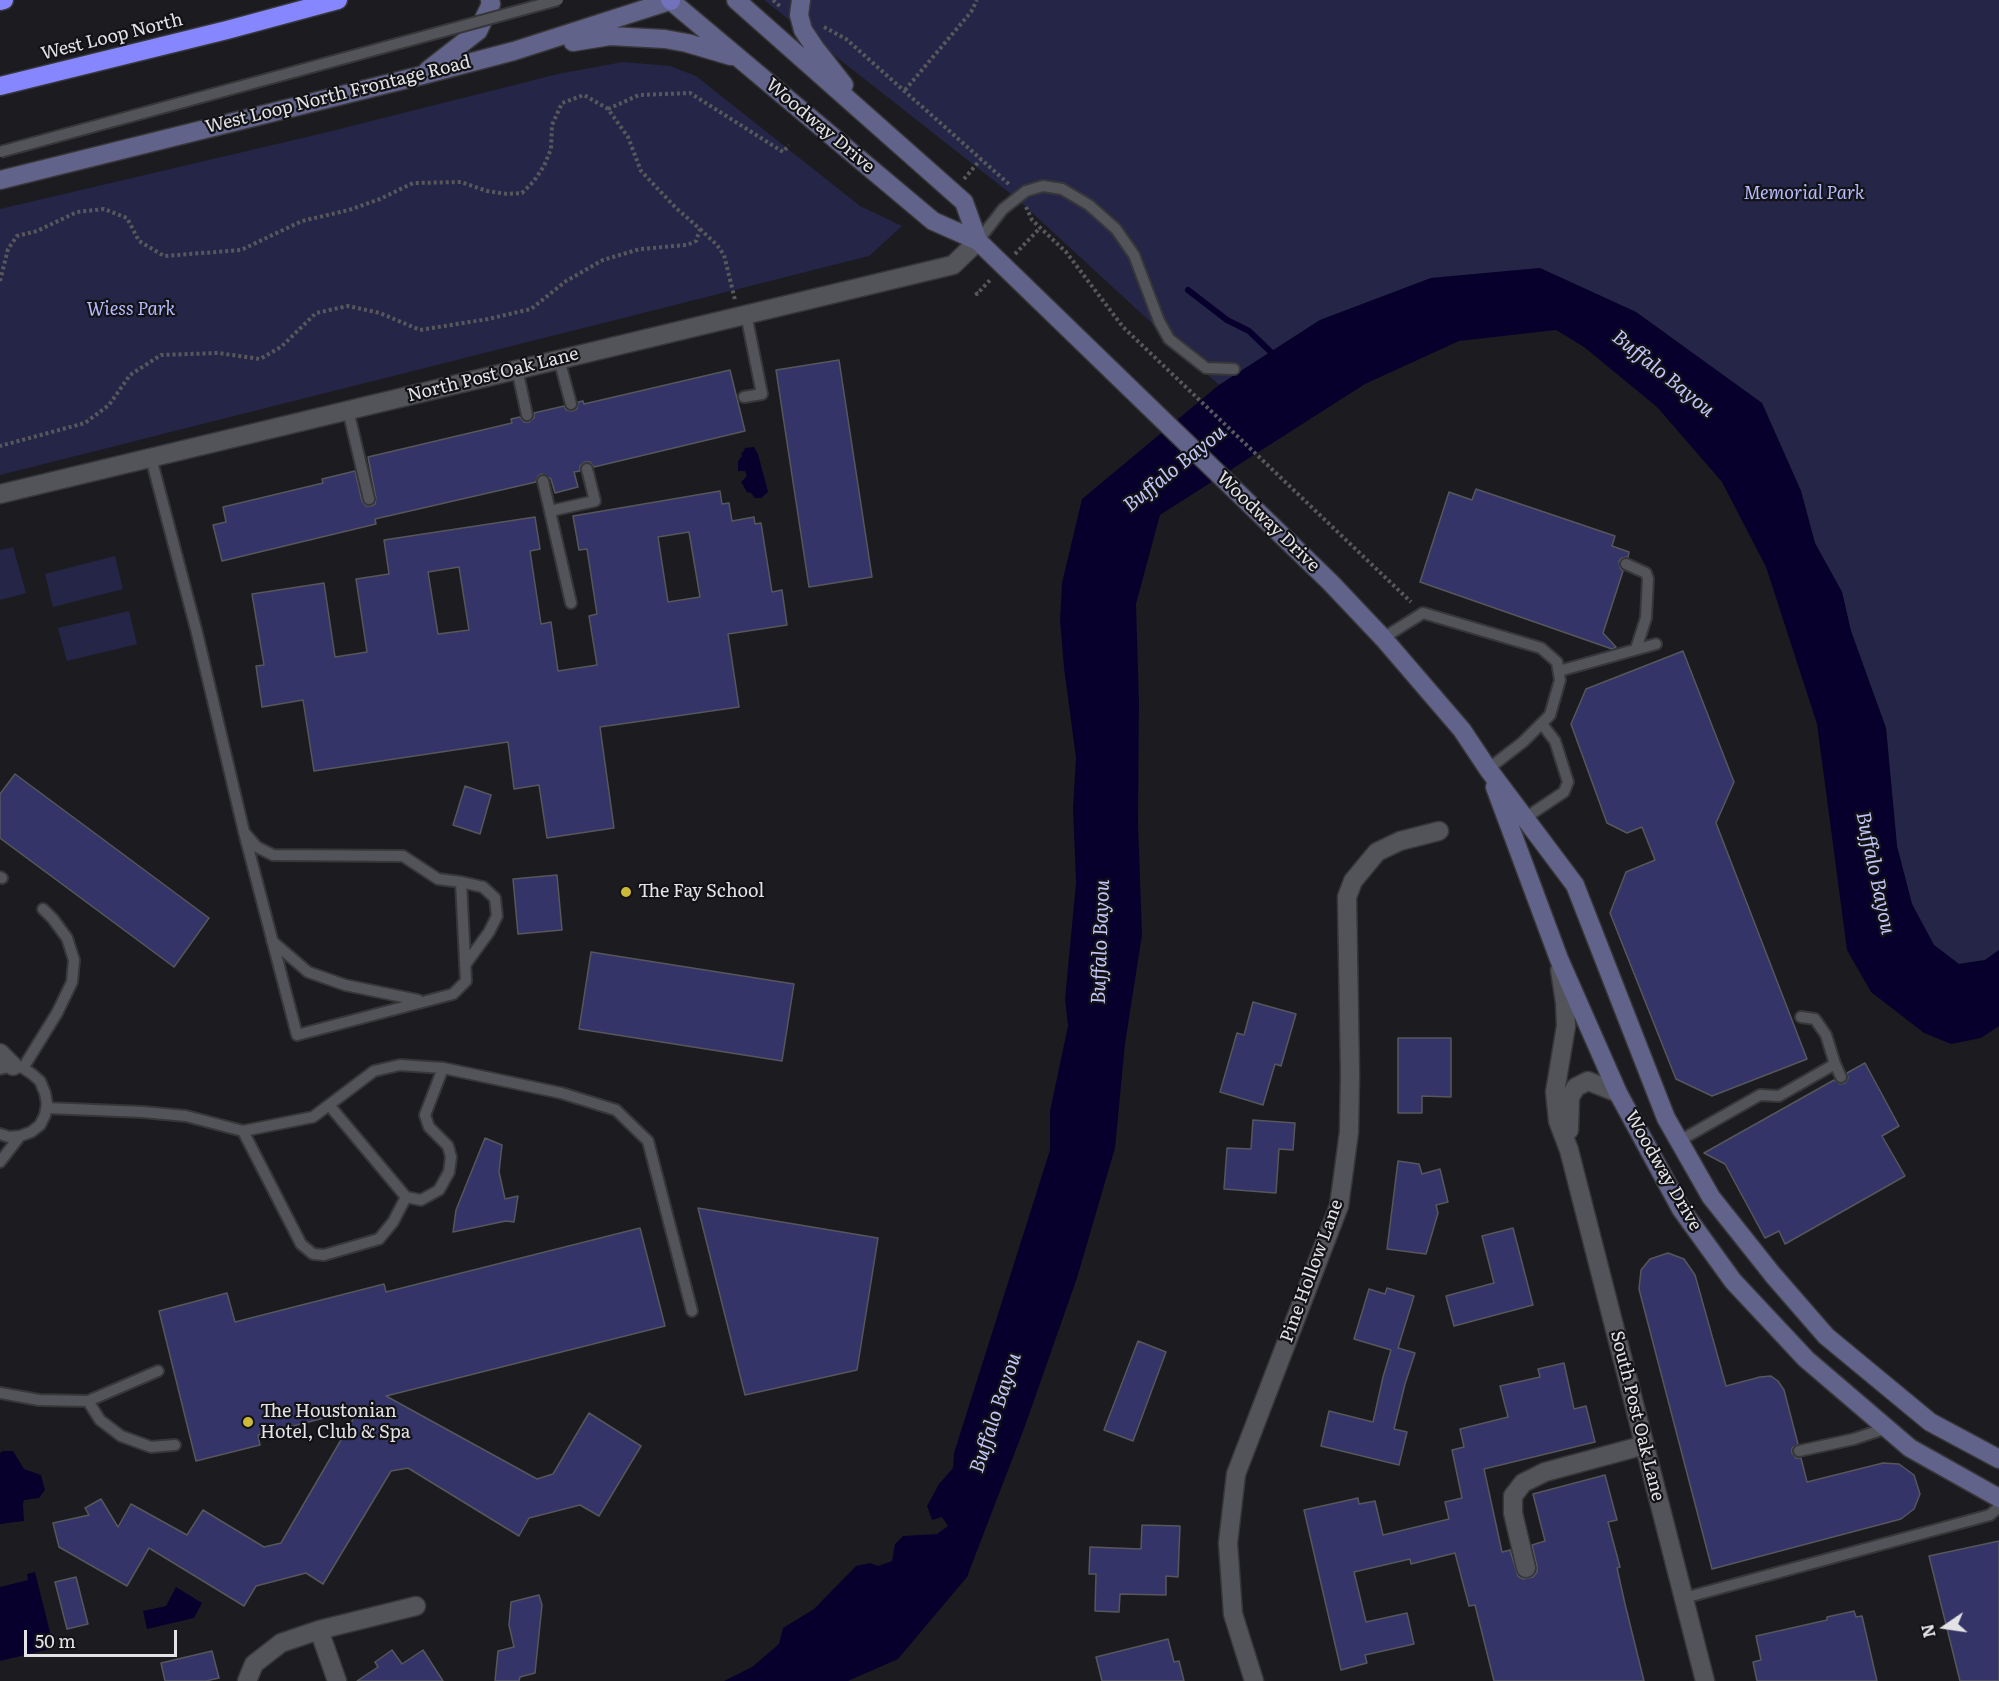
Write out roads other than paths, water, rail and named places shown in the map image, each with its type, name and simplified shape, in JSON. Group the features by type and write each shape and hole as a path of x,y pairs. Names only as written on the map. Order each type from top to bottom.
{"highway":[{"name":"West Loop North","path":"0,86 338,0"}],"main road":[{"path":"419,76 478,31 491,4 490,0"},
{"name":"West Loop North Frontage Road","path":"0,180 514,51 672,0"},
{"name":"Woodway Drive","path":"672,0 933,220 978,241 1330,582 1383,638 1462,730 1488,769 1575,885 1666,1118 1711,1197 1773,1275 1826,1336 1930,1422 1999,1459"},
{"name":"Woodway Drive","path":"735,0 964,202 978,241"},
{"path":"801,0 799,15 803,30 871,120"},
{"path":"514,51 610,36 665,39 687,43 740,59"},
{"name":"Woodway Drive","path":"1488,769 1559,959 1618,1093 1681,1209 1733,1281 1806,1359 1910,1448 1999,1498"},
{"path":"1653,1156 1679,1141"},
{"path":"1806,1359 1826,1336"}],"street":[{"name":"North Post Oak Lane","path":"0,494 952,265 978,241"},
{"name":"Pine Hollow Lane","path":"1254,1681 1233,1614 1228,1543 1236,1474 1339,1206 1348,1132 1350,1074 1347,897 1353,881 1363,866 1377,852 1400,842 1439,831"},
{"name":"South Post Oak Lane","path":"1559,959 1566,1026 1555,1092 1558,1121 1569,1150 1706,1681"},
{"path":"0,1053 12,1068"},
{"name":"South Post Oak Lane","path":"1569,1150 1570,1097 1576,1087 1588,1081 1618,1093"},
{"path":"1526,1568 1513,1514 1513,1496 1523,1483 1545,1472 1645,1445"},
{"path":"247,1681 254,1664 281,1643 319,1630 416,1606"},
{"path":"319,1630 337,1681"}],"lane":[{"path":"0,152 558,0"},
{"path":"978,241 1003,209 1026,191 1043,186 1062,189 1089,205 1116,230 1134,255 1159,321 1169,339 1206,368 1234,369"},
{"path":"742,315 762,394 744,397"},
{"path":"559,358 571,404"},
{"path":"517,369 527,415"},
{"path":"348,410 369,499"},
{"path":"151,458 297,1035 453,994 466,981 461,882"},
{"path":"550,512 595,501 587,469"},
{"path":"543,481 572,603"},
{"path":"1626,564 1646,573 1648,579 1646,618 1636,650"},
{"path":"1383,638 1423,613 1541,648 1557,662 1560,680 1550,715 1524,742 1488,769"},
{"path":"1559,671 1656,644"},
{"path":"1525,818 1564,792 1569,782 1555,741 1542,724"},
{"path":"244,832 257,847 273,855 403,856 438,879 483,887 495,898 497,915 489,932 465,964"},
{"path":"0,1134 9,1137 20,1136 40,1125 47,1108 45,1093 40,1081 12,1068 57,1013 72,982 74,960 67,938 43,909"},
{"path":"272,940 309,972 345,985 422,1001"},
{"path":"1801,1017 1815,1019 1826,1035 1841,1077"},
{"path":"1679,1141 1760,1095 1779,1096 1835,1064"},
{"path":"47,1108 186,1116 243,1131 313,1117 374,1071 400,1065 443,1068 561,1093 616,1110 648,1141 692,1311"},
{"path":"330,1105 406,1197 421,1200 439,1190 449,1172 451,1157 448,1146 429,1127 426,1115 443,1068"},
{"path":"243,1131 301,1244 313,1254 324,1255 379,1239 393,1222 406,1197"},
{"path":"0,1162 20,1136"},
{"path":"0,1393 39,1400 88,1401 159,1371"},
{"path":"88,1401 100,1420 121,1436 150,1447 176,1445"},
{"path":"1799,1451 1854,1439 1887,1428"},
{"path":"1684,1598 1990,1515 1999,1507"}],"water":[{"name":"Buffalo Bayou","path":"1540,268 1636,312 1762,403 1801,491 1815,543 1842,592 1851,631 1886,728 1897,846 1912,904 1934,945 1959,964 1985,960 1999,950 1999,1026 1981,1038 1951,1044 1924,1033 1871,992 1847,950 1817,724 1766,567 1722,482 1657,407 1584,347 1556,330 1459,341 1365,384 1160,515 1136,604 1139,701 1138,822 1142,935 1125,1044 1115,1148 1077,1278 1025,1426 967,1577 898,1659 848,1681 724,1681 752,1667 779,1644 783,1628 814,1609 856,1566 870,1563 878,1566 892,1561 895,1544 903,1536 937,1534 948,1526 942,1517 932,1520 927,1506 939,1484 953,1468 954,1453 1050,1150 1050,1111 1068,1026 1065,999 1076,883 1073,808 1076,758 1060,620 1062,583 1082,499 1219,385 1320,320 1431,278"},
{"path":"754,447 768,492 761,498 755,498 747,492 741,482 747,476 745,471 738,471 741,453 745,448"},
{"path":"13,1451 24,1469 41,1475 45,1490 39,1498 24,1500 24,1521 0,1524 0,1453"},
{"path":"35,1572 54,1648 0,1661 0,1587 28,1580 27,1574"},
{"path":"176,1587 202,1603 194,1618 147,1629 143,1611 166,1606"}],"waterway":[{"path":"1188,290 1227,320 1249,331 1275,356"}],"place":[{"name":"The Fay School","path":"626,892"},
{"name":"The Houstonian Hotel, Club & Spa","path":"248,1422"}],"park label":[{"name":"Memorial Park","path":"1804,194"},
{"name":"Wiess Park","path":"131,310"}]}
